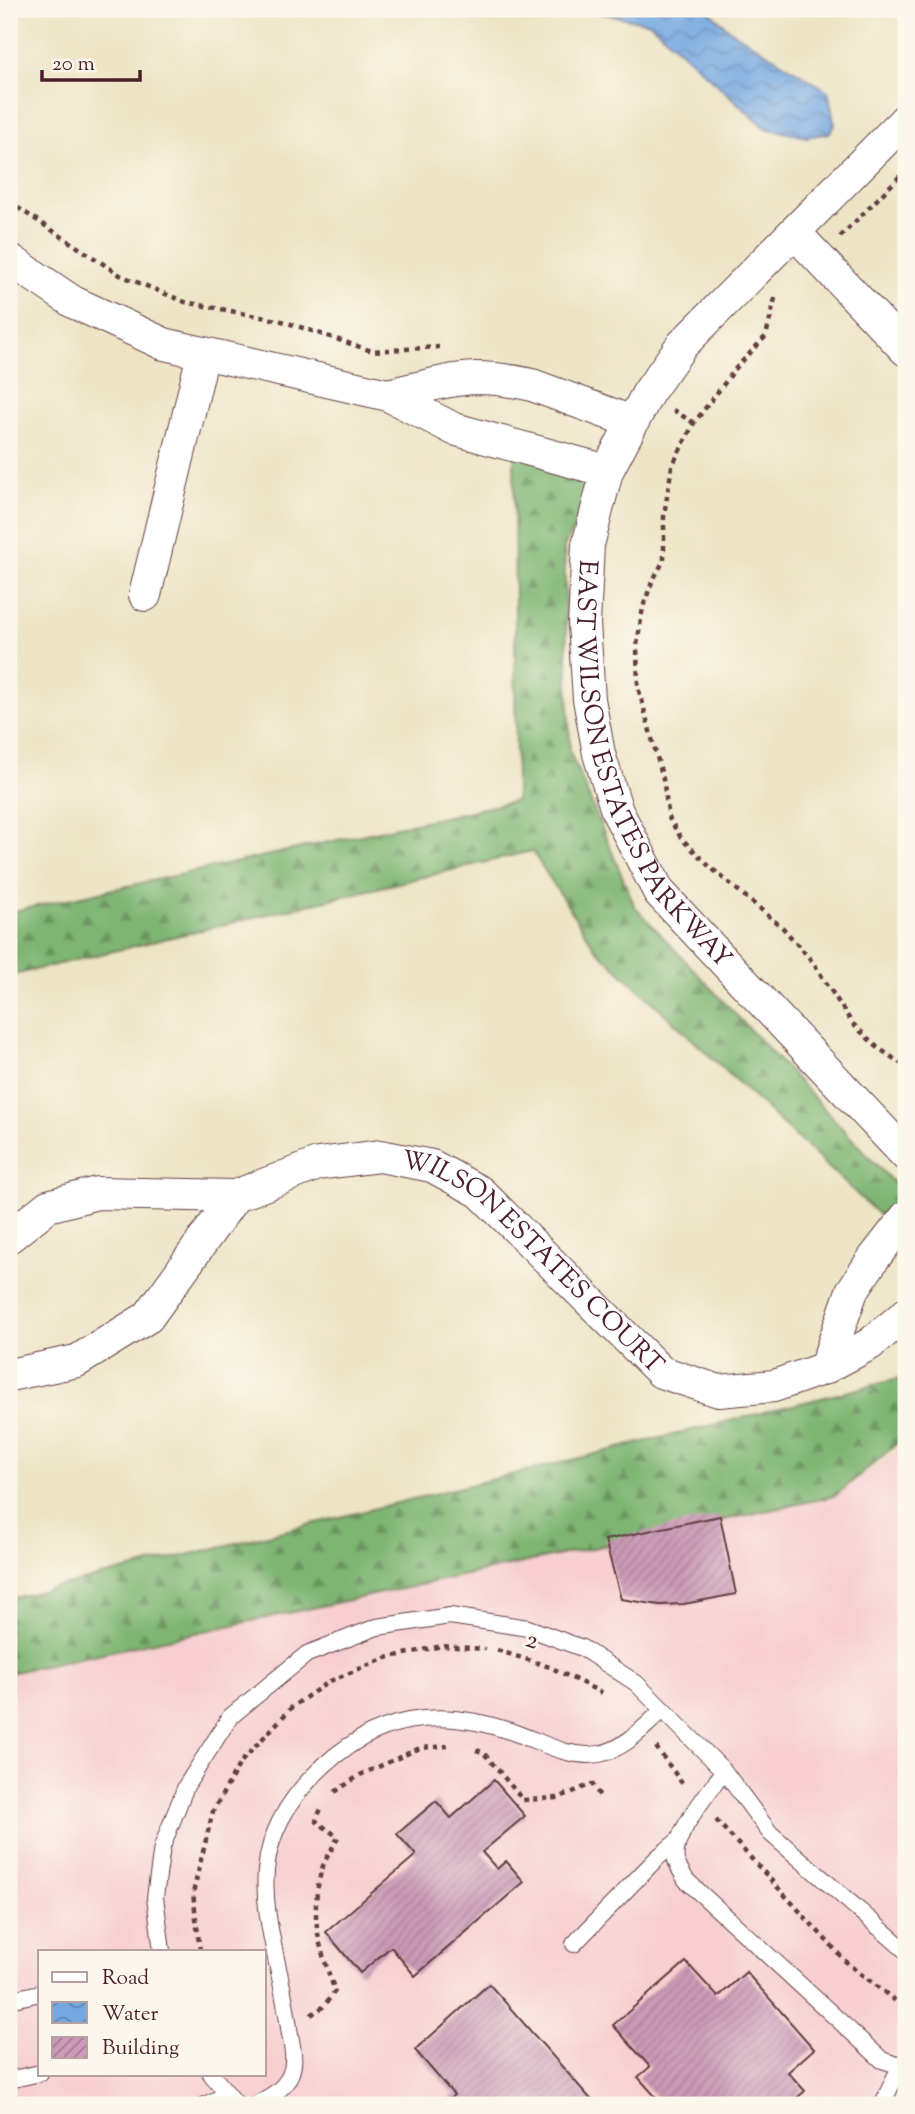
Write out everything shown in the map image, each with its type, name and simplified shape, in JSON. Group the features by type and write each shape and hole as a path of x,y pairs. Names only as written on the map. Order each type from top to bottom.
{"street":[{"name":"EAST WILSON ESTATES PARKWAY","path":"906,119 682,345 648,393 607,471 588,545 584,624 589,699 599,754 617,811 659,892 906,1155"},
{"path":"794,232 906,350"},
{"path":"9,259 73,302 164,344 388,395 454,429 607,471"},
{"path":"145,595 204,354"},
{"path":"388,395 478,378 516,382 532,385 632,422"},
{"name":"WILSON ESTATES COURT","path":"9,1237 48,1206 97,1192 236,1196 318,1164 380,1156 432,1167 480,1192 661,1372 719,1391 774,1386 825,1368 870,1344 906,1314"},
{"path":"9,1375 76,1361 148,1317 236,1196"},
{"path":"825,1368 852,1291 906,1217"}],"lane":[{"path":"162,1950 155,1897 162,1847 186,1786 230,1717 307,1654 377,1627 450,1616 528,1628 582,1648 636,1683 724,1771 770,1833 906,1951"},
{"path":"255,2105 278,2092 291,2074 293,2059 266,1913 264,1883 270,1846 294,1798 315,1774 344,1750 379,1730 407,1719 431,1717 480,1722 554,1749 597,1755 621,1747 663,1710"},
{"path":"724,1771 676,1847 676,1861 686,1880 882,2060 897,2065 906,2064"},
{"path":"574,1944 657,1858 679,1840"},
{"path":"9,2000 38,1993"},
{"path":"881,2105 895,2077 906,2064"},
{"path":"9,2080 38,2073"},
{"path":"205,2105 232,2100 213,2076"}],"path":[{"path":"818,257 860,219 906,170"},
{"path":"9,202 120,275 185,302 282,321 372,351 441,347"},
{"path":"776,297 766,336 736,368 694,424 673,466 664,515 664,560 643,607 637,645 638,687 663,779 669,818 681,838 710,867 783,928 812,961 852,1023 877,1047 906,1067"},
{"path":"648,393 694,424"},
{"name":"2","path":"200,1950 192,1893 213,1811 240,1763 293,1706 330,1681 386,1658 442,1646 495,1650 550,1667 604,1694"},
{"path":"642,1728 682,1785 848,1964 906,2009"},
{"path":"289,2030 323,2007 335,1991 317,1941 315,1908 321,1871 338,1837 316,1821 326,1798 360,1775 420,1748 452,1745"},
{"path":"473,1748 483,1752 523,1800 558,1798 592,1784 602,1799"}],"shaded area":[{"path":"906,1444 906,2105 9,2105 9,1673 835,1496"}],"green space":[{"path":"514,446 607,471 564,546 570,752 635,907 901,1191 895,1230 595,948 532,851 9,976 9,912 516,801"},
{"path":"906,1377 906,1436 835,1496 9,1673 9,1599"}],"water":[{"path":"579,9 707,9 730,30 828,91 835,125 829,133 807,137 765,128 650,23"}],"building":[{"path":"720,1516 736,1594 684,1604 660,1605 621,1599 605,1540"},
{"path":"494,1780 525,1816 482,1852 497,1869 506,1861 524,1882 415,1976 391,1947 360,1973 326,1932 416,1855 397,1834 436,1801 451,1818"},
{"path":"686,1962 718,1997 746,1972 814,2049 788,2072 805,2091 789,2105 663,2105 638,2077 650,2067 613,2025"},
{"path":"489,1984 596,2105 443,2105 454,2095 415,2050"}]}
